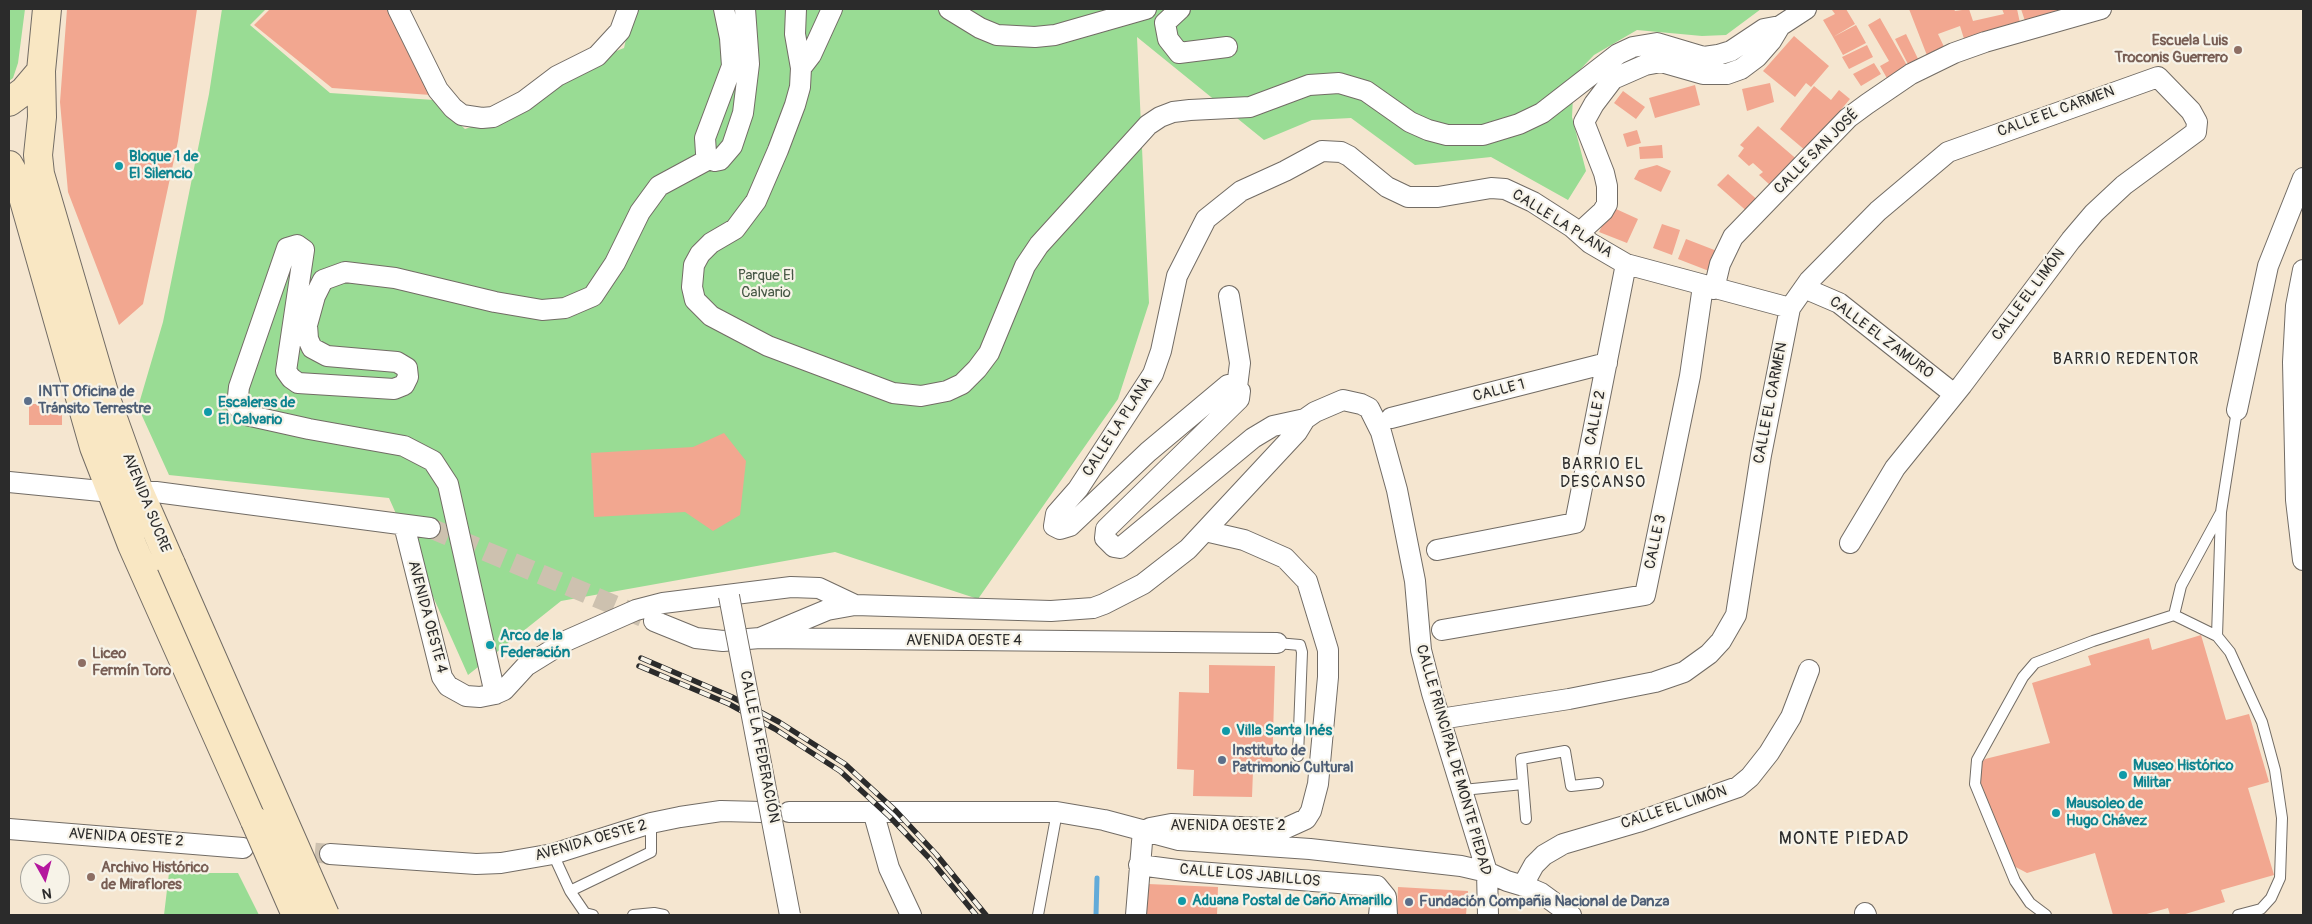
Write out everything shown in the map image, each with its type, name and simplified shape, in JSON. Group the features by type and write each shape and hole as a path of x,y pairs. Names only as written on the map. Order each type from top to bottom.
{"main road":[{"name":"AVENIDA SUCRE","path":"47,9 41,71 42,117 38,156 45,197 105,396 139,491 325,915"},
{"path":"9,102 24,91 41,71"},
{"name":"AVENIDA SUCRE","path":"9,165 19,183 91,438 111,492 132,545 296,915"}],"street":[{"path":"398,9 438,90 453,108 462,114 482,118 493,116 524,101 557,76 597,56 620,31 628,9"},
{"path":"709,159 706,153 705,138 732,66 730,38 724,9"},
{"path":"745,9 749,64 743,113 732,146 720,160 709,159 659,186 640,212 616,263 593,296 565,308 542,310 495,302 394,278 345,272 323,280 316,296 307,325 308,339 312,348 327,356 397,362 407,368 408,377 404,385 394,389 298,383 286,371 304,250 297,245 288,248 239,387 237,406 246,415 309,430 404,446 433,461 448,484 495,694 504,690 526,666 544,653 622,615 664,603 791,587 819,588 855,605"},
{"path":"796,9 795,34 801,68 800,87 795,106 756,201 735,229 711,244 700,254 694,265 692,287 695,300 711,316 768,346 893,393 921,396 947,391 962,384 977,369 989,353 1025,266 1039,245 1148,125 1160,117 1173,112 1190,110 1250,107 1309,85 1339,82 1366,91 1410,122 1428,130 1447,135 1483,135 1519,124 1542,113 1618,54 1633,47 1657,43 1704,57 1718,55 1731,51 1764,29 1780,26 1806,9"},
{"path":"801,68 819,41 832,9"},
{"path":"949,9 980,28 998,34 1035,37 1055,35 1146,9"},
{"path":"1180,9 1165,22 1168,39 1179,53 1227,47"},
{"name":"CALLE SAN JOSÉ","path":"1709,287 1733,237 1848,118 1867,104 1911,74 1954,53 1985,42 2101,9"},
{"path":"1579,233 1604,211 1607,204 1606,180 1584,122 1594,104 1613,79 1645,65 1661,62 1703,74 1727,74 1741,69 1757,57 1771,41 1780,26"},
{"name":"CALLE EL CARMEN","path":"1440,719 1569,699 1655,682 1684,672 1710,654 1721,641 1736,615 1761,455 1790,308 1804,288 1878,211 1948,152 2158,77"},
{"name":"CALLE EL LIMÓN","path":"1850,543 1895,468 2094,212 2124,185 2196,132 2197,122 2191,111 2158,77"},
{"name":"CALLE LA PLANA","path":"1236,387 1233,384 1223,388 1148,452 1070,526 1060,529 1054,526 1056,514 1078,489 1153,374 1177,276 1206,218 1240,191 1285,171 1322,151 1329,150 1349,156 1387,187 1408,197 1438,197 1491,188 1505,189 1533,202 1579,233 1590,243 1626,264 1790,308"},
{"path":"2238,410 2268,266 2303,178"},
{"name":"CALLE 2","path":"1437,550 1576,523 1626,264"},
{"path":"2303,270 2296,298 2299,340 2296,485 2298,530 2303,560"},
{"name":"CALLE 3","path":"1442,630 1645,595 1709,287"},
{"name":"CALLE EL ZAMURO","path":"1804,288 1839,303 1954,394"},
{"path":"1229,296 1240,363 1236,387 1240,396 1235,404 1106,529 1104,535 1114,547 1120,548 1253,438 1272,426 1305,419"},
{"name":"CALLE 1","path":"1391,418 1607,364"},
{"name":"CALLE PRINCIPAL DE MONTE PIEDAD","path":"760,638 827,610 855,605 1051,611 1093,608 1143,584 1188,549 1297,432 1305,419 1323,406 1343,400 1352,401 1369,408 1381,432 1408,536 1415,581 1421,650 1487,872 1488,915"},
{"path":"9,482 111,492 139,491 430,528"},
{"name":"AVENIDA OESTE 4","path":"404,525 442,677 448,686 466,696 480,698 495,694"},
{"name":"AVENIDA OESTE 2","path":"788,812 1057,812 1143,830 1171,824 1284,829 1306,819 1311,811 1318,784 1328,677 1328,650 1307,581 1285,558 1244,540 1205,530"},
{"name":"CALLE LA FEDERACIÓN","path":"730,595 790,915"},
{"name":"AVENIDA OESTE 4","path":"654,621 681,633 708,640 723,641 760,638 1277,643"},
{"name":"CALLE EL LIMÓN","path":"1523,886 1534,865 1544,855 1563,844 1638,822 1738,787 1764,759 1782,732 1800,698 1809,670"},
{"path":"873,811 889,868 911,915"},
{"name":"AVENIDA OESTE 2","path":"330,854 476,864 522,860 554,854 651,823 721,812 762,812"},
{"name":"AVENIDA OESTE 2","path":"9,829 244,848"},
{"path":"1136,915 1143,830 1179,840 1310,850 1462,866 1487,872 1541,893 1556,912"},
{"name":"CALLE LOS JABILLOS","path":"1139,865 1383,900"}],"lane":[{"path":"2217,636 2220,512 2238,410"},
{"path":"2174,614 2181,586 2220,512"},
{"path":"2046,915 2030,903 2015,881 1975,784 1977,760 2023,677 2035,662 2093,640 2174,614 2217,636 2230,652 2262,722 2275,770 2282,818 2280,878 2271,898 2261,909 2238,915"},
{"path":"1277,643 1300,645 1302,652 1298,756"},
{"path":"1526,819 1521,758 1565,750 1571,786 1598,784"},
{"path":"1463,790 1523,784"},
{"path":"1038,915 1057,812"},
{"path":"570,891 651,852 651,823"},
{"path":"554,854 570,891 585,913 593,915"},
{"path":"1374,915 1383,900"},
{"path":"633,915 654,913 664,915"}],"green space":[{"path":"9,9 25,9 18,63 13,78 9,81"},
{"name":"Parque El Calvario","path":"222,9 266,9 250,25 330,93 434,100 465,129 510,114 553,76 624,48 633,9 1761,9 1726,35 1702,36 1637,30 1594,55 1574,76 1572,117 1586,171 1568,200 1491,157 1415,165 1351,118 1312,120 1264,140 1137,37 1149,303 1118,399 978,599 835,552 561,601 468,675 389,498 169,475 138,407 163,322 209,94"},
{"path":"169,873 238,873 259,915 164,915"}],"building":[{"name":"Bloque 1 de El Silencio","path":"67,9 197,9 178,141 143,304 119,325 68,192 60,102"},
{"path":"270,9 389,9 431,95 332,88 254,25"},
{"path":"1846,9 1855,24 1833,37 1823,20 1835,14 1832,10"},
{"path":"1909,9 1954,9 1955,11 1969,9 1973,21 2004,14 2002,9 2017,9 2020,23 1965,42 1960,26 1938,34 1946,51 1928,58"},
{"path":"2021,9 2072,9 2026,24"},
{"path":"1880,18 1909,69 1888,80 1880,66 1889,61 1868,25"},
{"path":"1856,25 1866,43 1843,55 1833,37"},
{"path":"1906,34 1920,63 1910,68 1895,39"},
{"path":"1794,36 1829,66 1811,87 1806,83 1795,97 1763,71"},
{"path":"1867,45 1873,57 1849,69 1842,57"},
{"path":"1874,63 1881,74 1861,86 1853,74"},
{"path":"1770,83 1774,102 1747,111 1742,89"},
{"path":"1695,85 1700,105 1655,118 1649,98"},
{"path":"1814,86 1831,100 1839,90 1850,99 1806,151 1780,129"},
{"path":"1623,91 1645,107 1636,119 1614,103"},
{"path":"1758,126 1800,162 1770,185 1759,175 1763,172 1753,163 1749,166 1738,156 1744,148 1740,145"},
{"path":"1637,130 1641,143 1627,147 1623,134"},
{"path":"1662,145 1663,158 1640,159 1639,147"},
{"path":"1657,165 1671,171 1661,192 1634,179 1639,170"},
{"path":"1728,174 1761,203 1750,214 1717,185"},
{"path":"1616,209 1638,219 1627,243 1599,232 1605,220"},
{"path":"1662,224 1680,230 1672,255 1653,248"},
{"path":"1686,239 1717,251 1709,271 1678,259"},
{"path":"29,404 62,404 62,425 29,425"},
{"path":"724,433 746,461 740,515 713,531 685,512 594,517 591,453 693,447"},
{"name":"Museo Histórico Militar","path":"2201,635 2226,720 2249,714 2269,782 2248,788 2274,875 2221,890 2225,902 2182,915 2170,915 2168,908 2143,915 2113,915 2095,853 2027,873 2010,864 2000,843 1976,768 1985,759 2050,743 2032,683 2091,665 2088,656 2149,638 2152,650"},
{"name":"Villa Santa Inés","path":"1209,665 1275,666 1272,771 1253,771 1252,797 1193,796 1194,770 1177,769 1179,692 1209,693"},
{"name":"Aduana Postal de Caño Amarillo","path":"1148,884 1218,887 1217,915 1146,915"},
{"path":"1398,887 1468,891 1466,915 1397,915"}],"waterway":[{"path":"1096,915 1097,878"}],"tunnel":[{"path":"430,528 643,617"},
{"path":"285,850 330,854"}],"railway":[{"path":"641,658 732,697 779,722 845,764 896,811 936,854 986,915"},
{"path":"639,666 729,704 775,729 840,771 890,817 930,859 976,915"}],"place":[{"name":"Escuela Luis Troconis Guerrero","path":"2238,50"},
{"name":"Bloque 1 de El Silencio","path":"119,166"},
{"name":"INTT Oficina de Tránsito Terrestre","path":"28,401"},
{"name":"Escaleras de El Calvario","path":"208,412"},
{"name":"Arco de la Federación","path":"490,645"},
{"name":"Liceo Fermín Toro","path":"82,663"},
{"name":"Villa Santa Inés","path":"1226,731"},
{"name":"Instituto de Patrimonio Cultural","path":"1222,760"},
{"name":"Museo Histórico Militar","path":"2123,775"},
{"name":"Mausoleo de Hugo Chávez","path":"2056,813"},
{"name":"Archivo Histórico de Miraflores","path":"91,877"},
{"name":"Aduana Postal de Caño Amarillo","path":"1182,901"},
{"name":"Fundación Compañia Nacional de Danza","path":"1409,902"}],"district":[{"name":"BARRIO REDENTOR","path":"2126,360"},
{"name":"BARRIO EL DESCANSO","path":"1603,474"},
{"name":"MONTE PIEDAD","path":"1844,839"}]}
